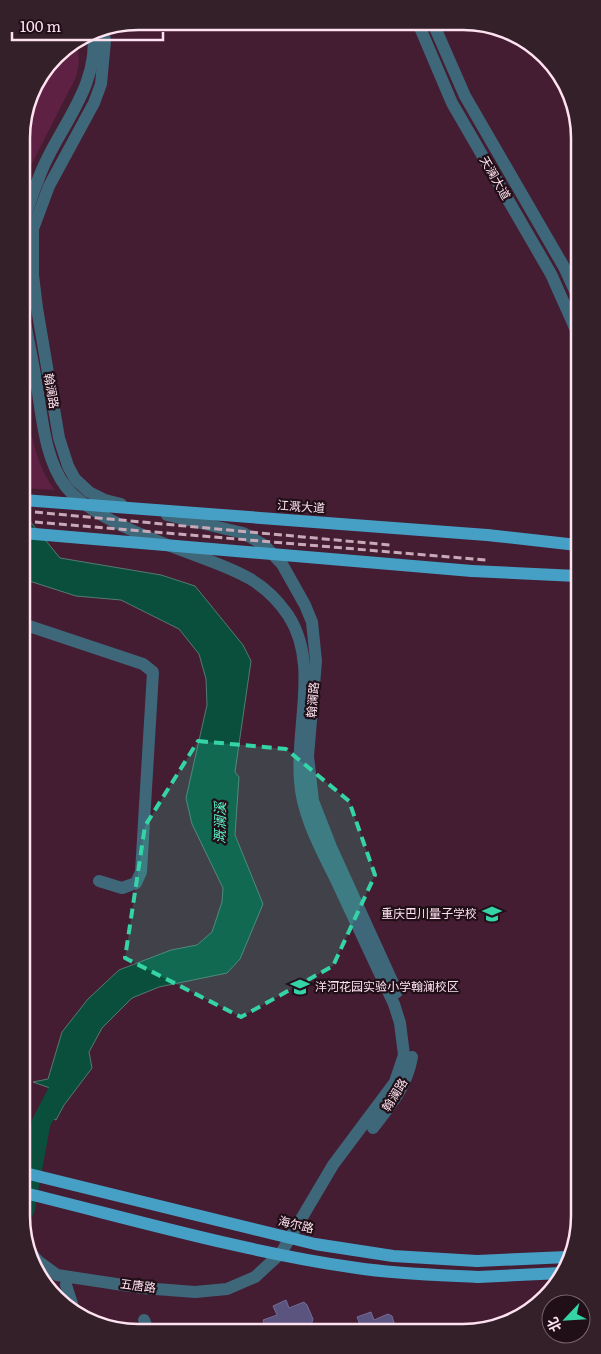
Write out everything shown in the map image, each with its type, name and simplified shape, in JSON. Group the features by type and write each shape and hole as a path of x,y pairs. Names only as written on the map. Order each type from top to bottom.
{"main road":[{"name":"江溉大道","path":"30,501 487,535 571,544"},
{"path":"30,534 472,571 571,576"},
{"name":"海尔路","path":"30,1174 315,1244 393,1256 477,1261 563,1257"},
{"path":"30,1194 257,1250 312,1261 393,1272 478,1277 555,1273"}],"street":[{"name":"天澜大道","path":"421,30 452,104 551,274 571,319"},
{"name":"天澜大道","path":"436,30 465,96 571,282"},
{"name":"翰澜路","path":"30,221 94,102 100,84 104,36"},
{"name":"翰澜路","path":"30,210 36,183 89,82 94,40"},
{"name":"翰澜路","path":"30,260 36,308 62,451 76,479 89,492 105,500 243,533 264,545 282,564 305,605 312,622 316,660 308,756 313,801 331,847 401,1000 408,1020 412,1055 409,1073 394,1101 302,1218"},
{"name":"翰澜路","path":"30,344 51,456 67,488 82,501 135,533 250,578 275,599 288,615 302,644 305,661 298,757 304,805 322,851 394,1004 400,1023 404,1055 398,1075 387,1096 333,1165 302,1218"},
{"path":"30,626 144,664 153,672 141,872 136,883 122,888 99,881"},
{"name":"五唐路","path":"41,1264 57,1275 143,1288 195,1292 227,1289 255,1276 281,1253 302,1218"},
{"path":"67,1276 66,1285 71,1301"}],"highlighted area":[{"path":"198,741 286,749 349,801 375,875 333,966 241,1017 125,958 145,826"}],"shaded area":[{"path":"78,48 79,62 76,77 30,167 30,131 34,110 41,90 52,72"},
{"path":"30,429 37,455 55,490 30,488"}],"water":[{"path":"30,521 60,558 161,575 195,586 243,645 251,661 235,772 239,777 235,835 263,904 240,959 227,973 159,987 132,998 102,1028 89,1052 92,1068 64,1105 56,1120 40,1112 50,1088 33,1082 48,1079 62,1032 88,999 119,970 171,950 197,945 212,932 222,902 223,888 192,824 186,798 207,705 206,679 199,654 179,629 121,600 76,596 30,581"}],"building":[{"path":"286,1300 289,1308 304,1302 313,1319 312,1324 264,1324 263,1320 277,1315 273,1306"},
{"path":"371,1312 374,1320 388,1314 392,1316 394,1324 360,1324 357,1317"}],"waterway":[{"name":"溉澜溪","path":"30,1183 41,1123 57,1092"}],"railway":[{"path":"30,512 390,545"},
{"path":"30,522 486,560"}],"place":[{"name":"重庆巴川量子学校","path":"492,914"},
{"name":"洋河花园实验小学翰澜校区","path":"300,987"}]}
